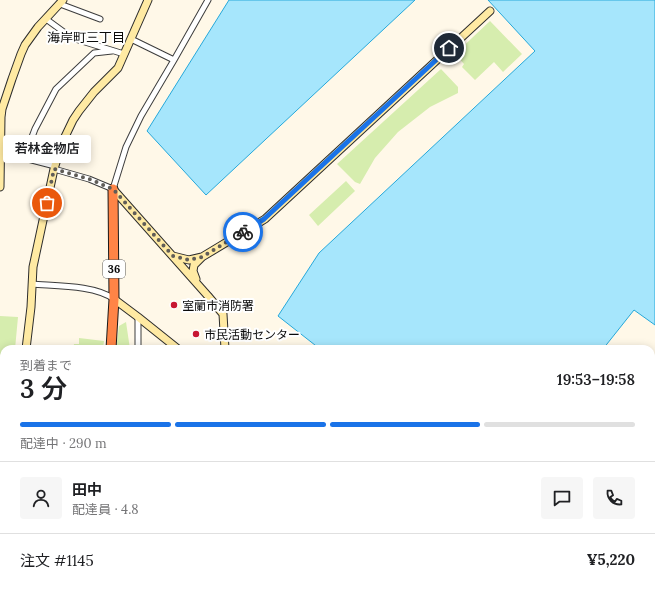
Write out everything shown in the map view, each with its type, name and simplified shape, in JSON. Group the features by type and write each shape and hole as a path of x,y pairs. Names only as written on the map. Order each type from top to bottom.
{"highway":[{"name":"36","path":"111,345 114,299 113,189"}],"street":[{"path":"26,345 36,248 64,137 85,102 118,68 148,0"},
{"path":"113,189 126,147 141,116 208,0"},
{"path":"0,187 1,108 20,54 31,36 62,2 100,18"},
{"path":"197,283 193,271 194,264 202,257 264,219 490,11"},
{"path":"46,19 72,38 124,54"},
{"path":"131,39 174,60"},
{"path":"112,51 94,54 56,89 35,130 24,158 89,179 113,189 223,314 225,345"},
{"path":"173,256 189,260 202,257"},
{"path":"32,284 92,290 108,294 173,345"},
{"path":"138,317 138,345"}],"green space":[{"path":"490,21 522,54 503,72 494,62 475,80 462,67 464,64 455,54"},
{"path":"441,69 458,87 458,93 430,107 398,132 375,158 360,184 355,182 337,164"},
{"path":"346,181 355,191 318,226 309,215"},
{"path":"0,316 18,317 15,345 0,345"},
{"path":"126,322 129,345 117,345 119,326"},
{"path":"79,338 104,341 104,345 74,345 79,344"}],"water":[{"path":"229,0 415,0 206,195 147,131"},
{"path":"488,0 655,0 655,325 634,310 606,345 315,345 278,316 319,253 535,51"}],"way so far":[{"path":"47,203 54,169 89,179 113,189 173,256 189,260 202,257 243,232"}],"place":[{"name":"若林金物店","path":"47,203"},
{"name":"室蘭市消防署","path":"174,305"},
{"name":"市民活動センター","path":"196,334"}],"district":[{"name":"海岸町三丁目","path":"86,37"}],"route":[{"path":"243,232 264,219 449,48"}]}
